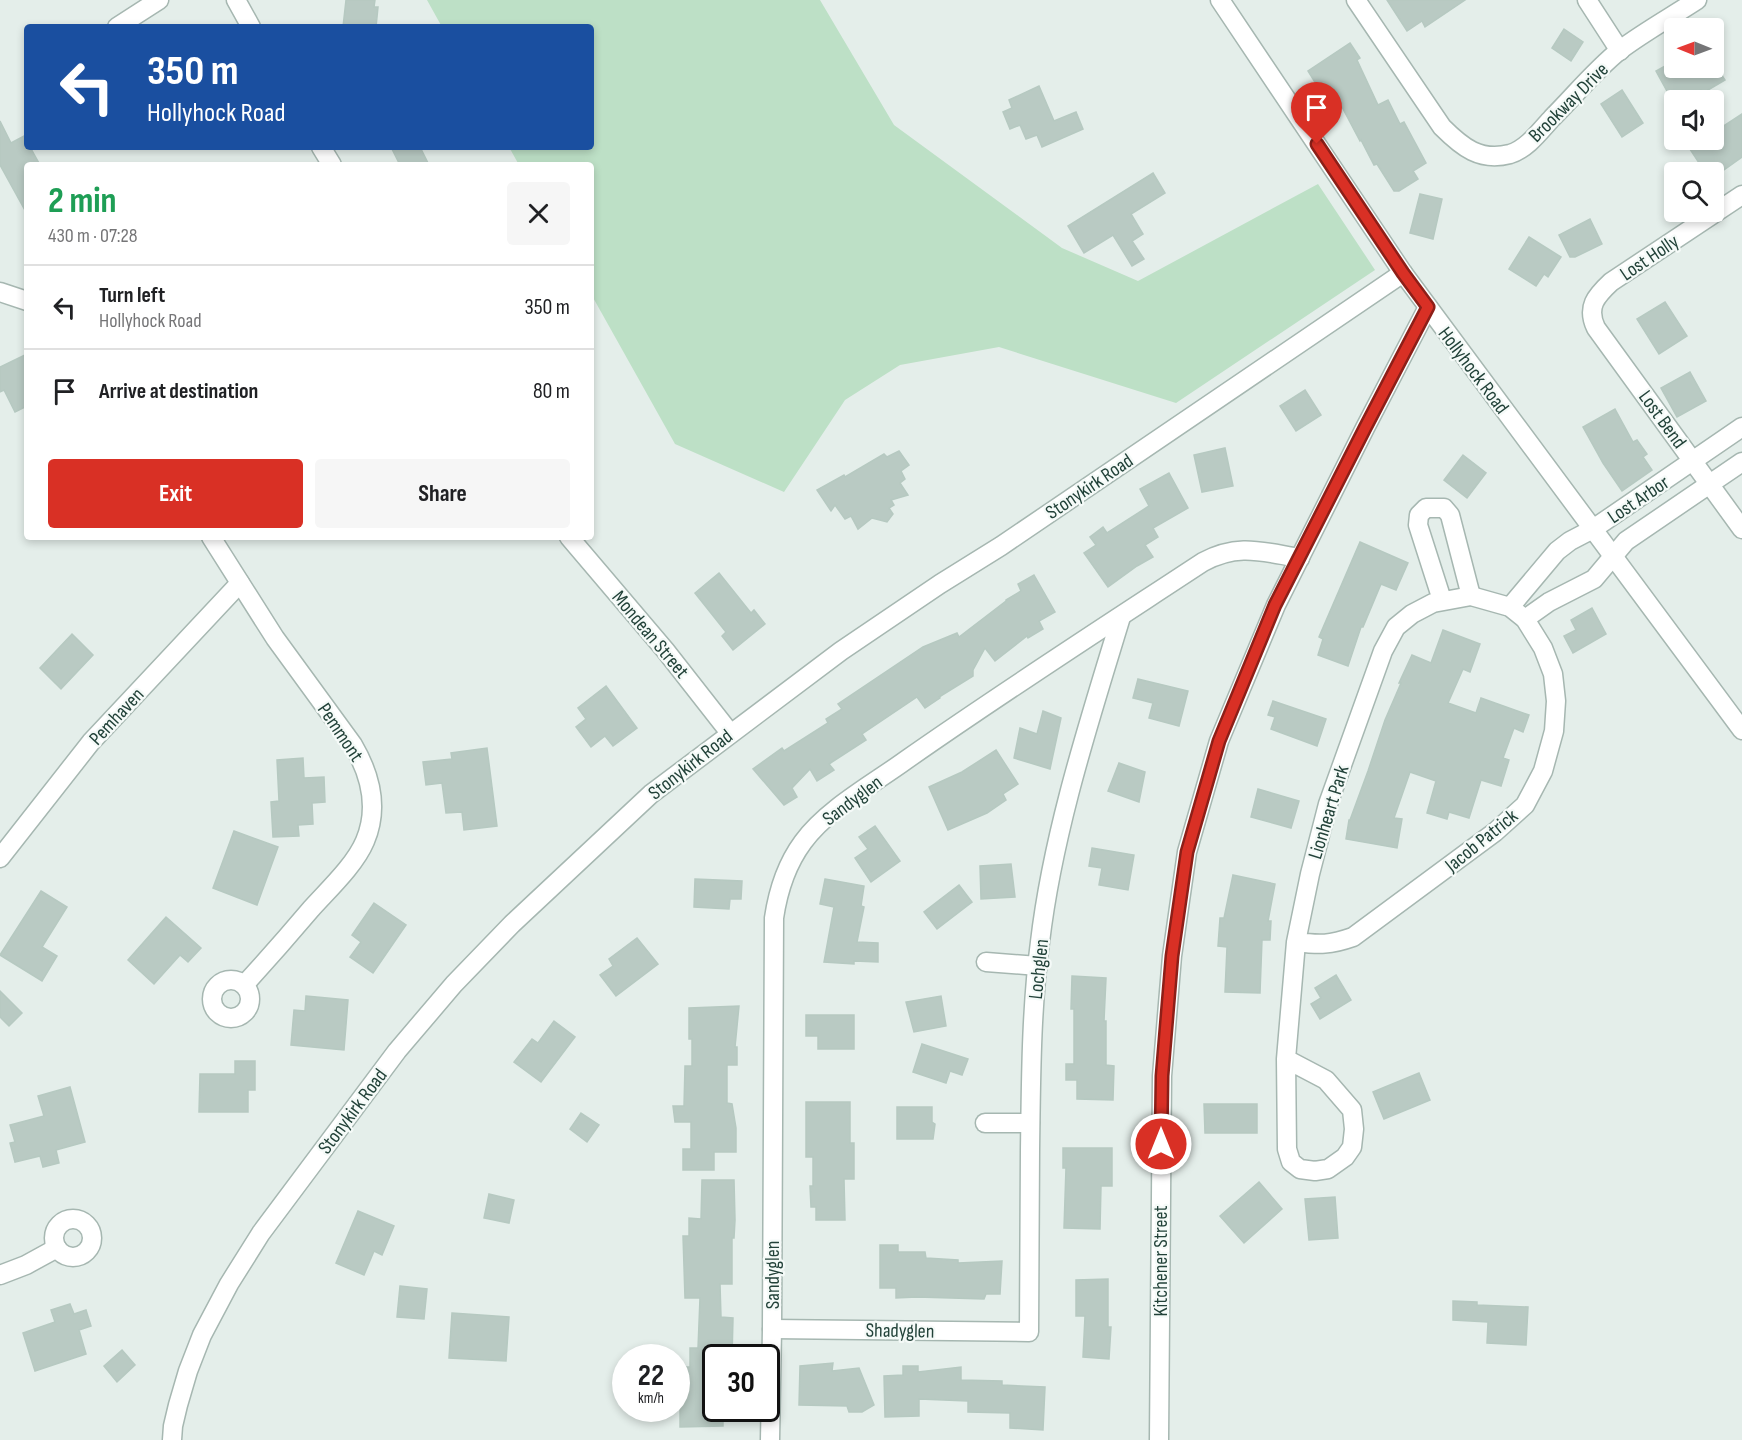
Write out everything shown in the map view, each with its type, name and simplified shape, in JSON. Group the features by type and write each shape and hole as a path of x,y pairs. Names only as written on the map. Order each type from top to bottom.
{"street":[{"path":"122,24 159,0"},
{"path":"236,0 249,24"},
{"name":"Hollyhock Road","path":"1221,0 1403,273 1742,730"},
{"name":"Brookway Drive","path":"1356,0 1442,127 1459,144 1476,153 1494,156 1512,153 1528,143 1620,51 1697,0"},
{"path":"1587,0 1620,51"},
{"name":"Lost Holly","path":"1593,306 1598,294 1611,282 1742,195"},
{"name":"Stonykirk Road","path":"172,1440 177,1405 202,1335 229,1284 261,1233 397,1050 454,984 512,924 651,794 840,651 1001,546 1403,273"},
{"path":"0,292 24,300"},
{"name":"Lost Bend","path":"1593,306 1592,320 1596,328 1742,529"},
{"name":"Kitchener Street","path":"1159,1440 1162,1076 1172,956 1187,852 1219,741 1275,605 1428,307"},
{"name":"Lost Arbor","path":"1593,530 1742,427"},
{"name":"Lost Arbor","path":"1613,557 1626,541 1742,462"},
{"path":"1442,600 1418,525 1419,516 1426,508 1444,508 1450,514 1471,596"},
{"path":"1510,607 1557,551 1593,530"},
{"name":"Pemmont","path":"213,540 274,638 353,745 363,762 371,791 372,812 365,841 348,867 244,985"},
{"name":"Mondean Street","path":"572,540 665,650 730,733"},
{"path":"1428,554 1459,547"},
{"name":"Sandyglen","path":"770,1440 773,934 776,902 786,871 803,842 825,818 933,742 1120,616 1218,554 1243,550 1300,558"},
{"path":"1525,619 1558,597 1594,579 1613,557"},
{"path":"1539,574 1558,597"},
{"name":"Pemhaven","path":"0,858 91,742 240,583"},
{"name":"Lionheart Park","path":"1286,1059 1326,1080 1352,1110 1354,1130 1352,1147 1345,1157 1328,1169 1315,1171 1300,1169 1291,1162 1287,1149 1286,1059 1296,942 1328,804 1383,651 1396,627 1413,614 1442,600 1471,596 1510,607"},
{"name":"Jacob Patrick","path":"1296,942 1317,945 1333,944 1353,937 1495,832 1525,805 1544,771 1554,731 1556,701 1553,674 1543,648 1525,619 1510,607"},
{"name":"Lochglen","path":"1029,1332 1033,1012 1040,941 1054,858 1065,810 1120,616"},
{"path":"986,962 1038,966"},
{"path":"985,1124 1030,1123"},
{"path":"0,1275 26,1265 57,1248"},
{"name":"Shadyglen","path":"772,1329 1029,1332"}],"green space":[{"path":"427,0 820,0 894,125 1062,248 1138,281 1318,184 1375,270 1176,403 999,347 900,365 845,400 784,492 675,444 594,299 594,162 517,162 511,150 594,150 594,24 440,24"}],"building":[{"path":"346,0 375,0 374,7 378,7 376,24 343,24"},
{"path":"1387,0 1465,0 1425,27 1422,21 1407,31"},
{"path":"1564,29 1583,42 1571,61 1552,48"},
{"path":"1350,43 1360,58 1357,60 1378,105 1388,100 1400,124 1404,122 1426,163 1413,171 1418,179 1399,191 1394,191 1377,164 1374,165 1342,107 1339,108 1329,86 1321,92 1308,71"},
{"path":"1664,67 1664,78 1724,78 1725,80 1708,90 1666,90 1656,71"},
{"path":"1039,86 1054,121 1076,112 1083,129 1042,147 1037,135 1026,139 1020,125 1010,129 1003,112 1012,108 1009,100"},
{"path":"1622,90 1643,123 1622,137 1601,104"},
{"path":"1742,114 1742,157 1724,170 1724,162 1698,162 1691,150 1724,150 1724,126"},
{"path":"0,121 11,143 24,136 24,150 32,150 38,162 24,162 24,209 0,165"},
{"path":"392,150 422,150 428,162 398,162"},
{"path":"1153,173 1165,193 1131,214 1143,234 1132,241 1144,259 1132,266 1113,235 1084,253 1068,226"},
{"path":"1420,194 1442,199 1433,239 1410,233"},
{"path":"1590,219 1602,244 1575,257 1570,257 1559,235"},
{"path":"1529,237 1561,257 1548,277 1544,274 1536,286 1509,269"},
{"path":"1665,302 1687,336 1659,354 1637,319"},
{"path":"24,355 24,408 15,412 4,390 0,392 0,367"},
{"path":"1690,372 1706,401 1677,417 1661,388"},
{"path":"1305,390 1321,415 1296,431 1280,406"},
{"path":"1615,409 1633,442 1637,440 1647,454 1643,457 1652,470 1622,491 1583,427"},
{"path":"1225,448 1233,486 1202,492 1194,455"},
{"path":"899,451 909,465 901,471 905,479 900,483 908,495 891,500 894,505 889,508 893,514 887,522 872,518 858,529 851,516 845,519 835,505 831,511 817,490 844,475 845,477 884,454 887,457"},
{"path":"1463,455 1486,473 1467,498 1444,480"},
{"path":"1169,473 1188,508 1153,528 1158,537 1145,545 1153,557 1108,587 1084,553 1096,545 1090,537 1103,527 1107,533 1149,506 1140,489"},
{"path":"1360,542 1408,563 1396,590 1381,584 1363,627 1361,627 1348,666 1318,655 1323,639 1319,637"},
{"path":"719,573 751,613 754,610 765,624 733,650 722,636 726,632 695,593"},
{"path":"1034,575 1055,612 1039,621 1043,629 1028,638 1027,636 995,661 985,648 973,670 973,676 925,708 917,697 862,734 866,740 829,764 834,770 817,781 810,769 792,788 797,797 784,805 753,769 782,748 784,751 828,723 826,719 842,709 838,704 923,647 957,633 959,637 1021,591 1018,584"},
{"path":"1592,608 1606,634 1573,653 1564,636 1576,630 1571,620"},
{"path":"1443,630 1480,644 1470,672 1463,669 1448,703 1476,713 1481,698 1529,715 1523,732 1514,728 1503,758 1509,760 1501,786 1481,780 1469,818 1449,812 1447,819 1427,813 1436,781 1410,772 1394,818 1402,819 1397,848 1346,839 1349,820 1385,720 1401,683 1399,683 1412,655 1431,663"},
{"path":"72,634 93,655 61,689 40,668"},
{"path":"1138,679 1188,691 1179,726 1149,718 1153,703 1133,698"},
{"path":"606,686 637,728 613,746 605,736 591,747 576,727 586,719 578,708"},
{"path":"1273,701 1326,719 1317,746 1271,729 1275,717 1268,715"},
{"path":"1043,711 1061,718 1050,769 1014,758 1020,728 1037,734"},
{"path":"487,748 497,826 464,830 462,812 446,813 442,783 426,785 423,762 452,759 451,753"},
{"path":"996,750 1018,784 1003,794 1006,800 987,813 948,830 929,787 962,772"},
{"path":"303,758 304,778 324,777 325,802 312,803 313,824 298,825 299,836 273,837 271,802 279,801 277,760"},
{"path":"1119,763 1145,772 1139,802 1108,791"},
{"path":"1258,789 1299,801 1291,828 1251,817"},
{"path":"875,826 900,861 871,882 855,858 868,849 859,837"},
{"path":"234,831 278,847 257,905 213,888"},
{"path":"1092,848 1134,855 1128,890 1099,885 1102,868 1089,866"},
{"path":"1011,864 1015,897 981,899 980,866"},
{"path":"1233,875 1275,884 1268,921 1271,921 1270,940 1262,940 1260,993 1225,992 1227,947 1218,946 1220,918 1224,918"},
{"path":"695,879 742,881 741,899 730,899 729,909 694,907"},
{"path":"825,879 864,886 861,906 864,907 857,942 878,943 878,962 854,961 854,964 824,962 834,907 820,904"},
{"path":"959,885 972,902 937,929 924,912"},
{"path":"41,891 67,907 42,947 57,956 42,981 0,955"},
{"path":"374,903 406,925 373,973 350,957 361,942 352,935"},
{"path":"166,917 201,948 188,962 180,955 154,984 128,960"},
{"path":"637,938 658,964 616,996 600,975 613,966 609,959"},
{"path":"1336,975 1351,1000 1320,1019 1311,1004 1321,998 1315,988"},
{"path":"1072,976 1106,978 1104,1021 1106,1021 1106,1065 1114,1066 1113,1100 1077,1099 1077,1080 1066,1080 1066,1064 1074,1064"},
{"path":"0,991 22,1013 9,1026 0,1017"},
{"path":"306,996 348,1000 344,1050 291,1045 294,1010 305,1011"},
{"path":"941,996 946,1026 914,1032 906,1002"},
{"path":"739,1006 735,1047 737,1047 737,1065 727,1065 727,1103 732,1104 736,1128 736,1152 714,1152 714,1170 683,1170 683,1149 691,1149 691,1122 675,1122 673,1106 684,1106 685,1066 692,1066 689,1008"},
{"path":"806,1015 854,1015 854,1049 818,1049 818,1036 806,1036"},
{"path":"554,1021 575,1037 541,1082 514,1062 532,1039 538,1043"},
{"path":"922,1044 968,1059 962,1075 950,1071 946,1083 913,1072"},
{"path":"235,1061 255,1061 255,1090 248,1090 248,1112 199,1112 200,1074 235,1074"},
{"path":"1419,1073 1430,1100 1384,1119 1373,1092"},
{"path":"70,1087 85,1142 56,1150 59,1163 43,1167 40,1156 15,1162 10,1143 15,1142 10,1125 44,1116 38,1096"},
{"path":"806,1102 850,1102 850,1143 854,1143 854,1179 844,1179 845,1220 816,1220 816,1207 811,1207 810,1186 813,1186 813,1157 806,1157"},
{"path":"1204,1104 1257,1104 1257,1133 1205,1133"},
{"path":"897,1107 932,1107 932,1122 935,1124 933,1139 897,1139"},
{"path":"581,1113 599,1125 587,1142 570,1129"},
{"path":"1063,1148 1112,1148 1112,1186 1101,1186 1100,1229 1064,1228 1066,1168 1063,1168"},
{"path":"702,1180 734,1180 732,1284 720,1284 721,1317 733,1318 732,1344 702,1344 702,1422 723,1422 723,1426 680,1427 680,1422 690,1422 690,1348 698,1348 700,1298 685,1298 683,1236 689,1236 689,1218 701,1219"},
{"path":"1259,1182 1282,1209 1244,1243 1220,1216"},
{"path":"489,1194 514,1200 509,1223 484,1218"},
{"path":"1335,1197 1338,1238 1309,1240 1305,1199"},
{"path":"358,1211 394,1226 382,1255 374,1251 364,1275 336,1263"},
{"path":"880,1245 898,1245 898,1252 925,1252 926,1258 958,1260 958,1263 1002,1261 1000,1294 986,1294 984,1299 896,1298 896,1288 880,1288"},
{"path":"1108,1279 1108,1327 1111,1327 1109,1359 1083,1357 1085,1316 1076,1316 1076,1280"},
{"path":"400,1286 427,1289 424,1319 397,1317"},
{"path":"1453,1301 1477,1302 1477,1305 1528,1307 1526,1345 1487,1343 1488,1322 1453,1320"},
{"path":"70,1304 74,1314 86,1310 91,1326 79,1330 86,1354 35,1371 23,1333 55,1322 51,1310"},
{"path":"452,1313 509,1317 506,1361 449,1358"},
{"path":"122,1350 135,1365 117,1382 104,1366"},
{"path":"833,1363 832,1371 859,1368 874,1405 862,1412 849,1412 847,1406 799,1405 800,1366"},
{"path":"903,1366 918,1366 918,1372 961,1367 961,1380 1002,1381 1002,1385 1045,1387 1043,1430 1010,1428 1010,1413 968,1412 968,1401 919,1399 919,1416 885,1417 884,1376 903,1375"}],"route":[{"path":"1161,1144 1165,1021 1172,956 1187,852 1219,741 1275,605 1428,307 1317,144"}]}
